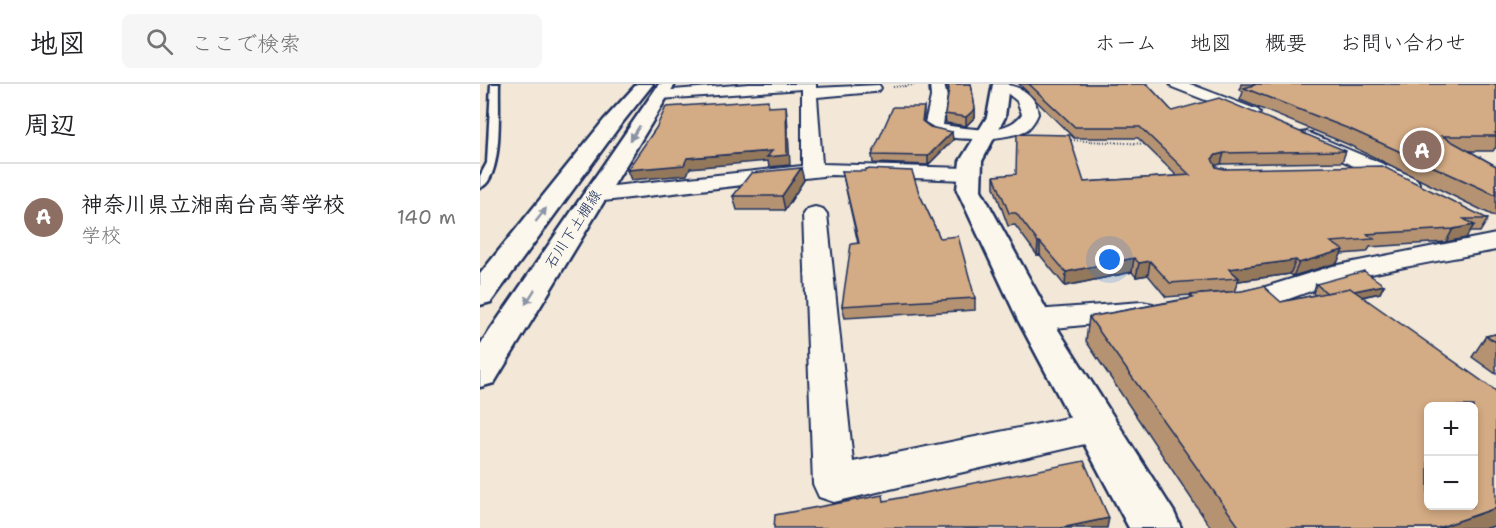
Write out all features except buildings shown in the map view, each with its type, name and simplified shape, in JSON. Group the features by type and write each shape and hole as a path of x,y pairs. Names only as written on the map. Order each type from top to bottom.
{"street":[{"path":"937,84 939,97 933,127 940,130 986,133"},
{"path":"1002,84 998,108 974,151 967,174 969,190 1035,320 1156,528"},
{"path":"1177,84 1265,118"},
{"path":"809,87 812,171"},
{"path":"658,88 874,88"},
{"name":"石川下土棚線","path":"480,374 595,195 658,88"},
{"name":"石川下土棚線","path":"480,295 611,124 658,88"},
{"path":"1286,127 1422,190"},
{"path":"595,195 831,169 967,174"},
{"path":"1335,171 1381,170"},
{"path":"815,214 834,484 1097,427"},
{"path":"1210,305 1268,296 1333,274 1493,232"},
{"path":"1035,320 1164,309"}],"lane":[{"path":"480,185 492,163 495,84"}],"path":[{"path":"874,88 920,85"},
{"path":"1067,140 1157,144"}],"place":[{"name":"神奈川県立湘南台高等学校","path":"1422,150"}]}
